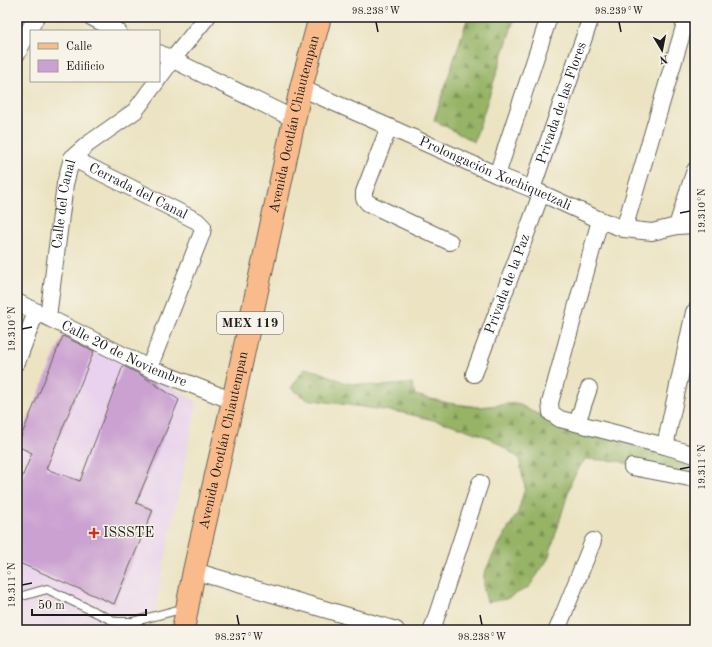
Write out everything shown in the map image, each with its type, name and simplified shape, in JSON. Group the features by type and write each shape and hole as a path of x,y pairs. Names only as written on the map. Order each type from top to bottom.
{"main road":[{"name":"Avenida Ocotlán Chiautempan","path":"183,630 194,570 233,401 294,119 320,17"}],"street":[{"path":"17,54 36,17"},
{"path":"91,17 116,30"},
{"path":"160,75 166,56 207,17"},
{"path":"497,175 549,17"},
{"name":"Privada de las Flores","path":"537,192 591,17"},
{"path":"624,229 687,17"},
{"path":"166,56 294,119"},
{"name":"Calle del Canal","path":"17,362 42,314 64,184 72,158 88,144 135,111 156,82"},
{"name":"Prolongación Xochiquetzali","path":"301,88 600,220 624,229 652,232 677,226 695,225"},
{"path":"389,127 364,192 364,198 368,203 450,242"},
{"name":"Cerrada del Canal","path":"72,158 197,221 203,227 150,368"},
{"path":"677,226 695,170"},
{"name":"Privada de la Paz","path":"474,374 537,192"},
{"path":"600,220 550,403 551,413 560,419 695,455"},
{"name":"Calle 20 de Noviembre","path":"17,302 150,368 233,401"},
{"path":"665,446 694,312"},
{"path":"577,423 589,388"},
{"path":"632,467 695,478"},
{"path":"432,630 480,483"},
{"path":"557,630 594,541"},
{"path":"194,570 396,630"}],"lane":[{"path":"26,595 47,589 116,622 132,622 187,608"}],"shaded area":[{"name":"ISSSTE","path":"66,329 197,402 153,619 117,630 17,630 17,447"}],"green space":[{"path":"468,17 515,17 474,142 434,120"},
{"path":"305,368 320,372 346,383 382,386 412,383 415,395 448,403 479,407 517,403 558,423 695,458 695,479 678,481 619,461 585,459 572,480 548,559 529,587 506,599 487,602 484,590 484,574 495,551 518,512 525,488 519,458 490,438 450,424 404,413 306,399 291,388"}],"building":[{"path":"63,336 94,351 46,469 80,481 123,366 138,373 179,400 136,503 153,510 114,604 17,562 17,490 32,453 17,446"}],"place":[{"name":"ISSSTE","path":"94,533"}]}
